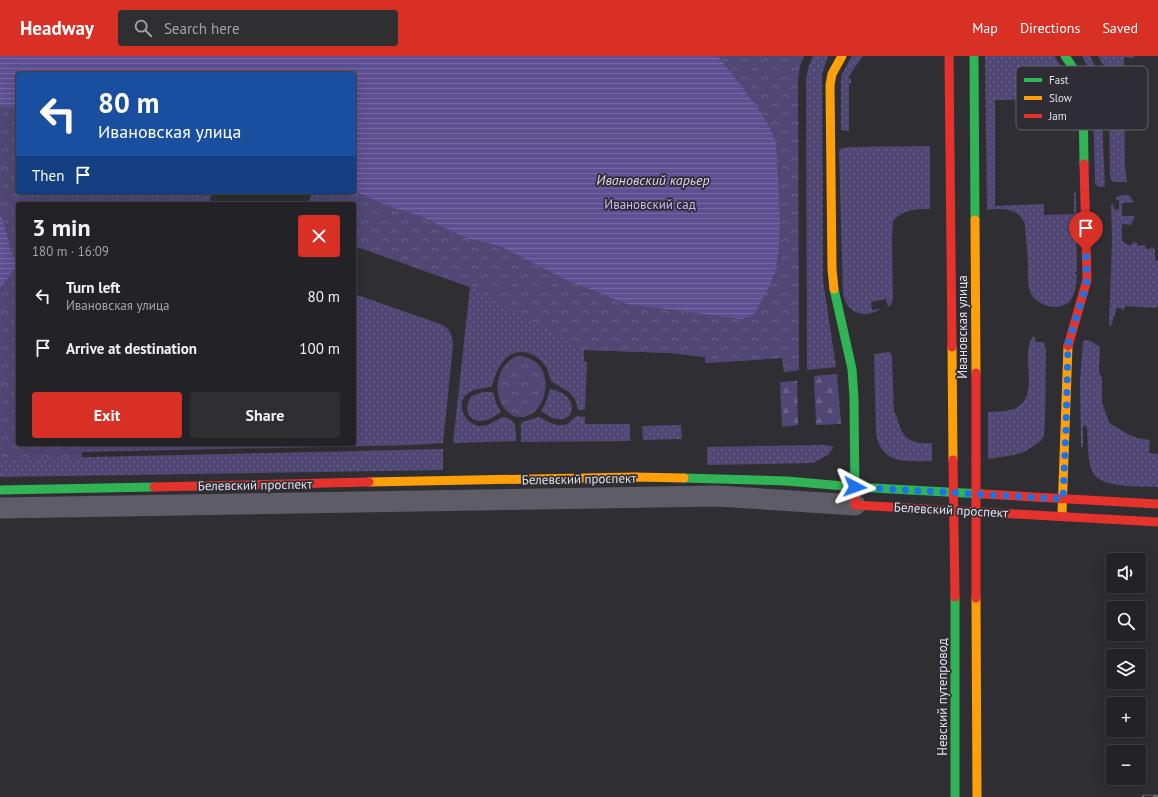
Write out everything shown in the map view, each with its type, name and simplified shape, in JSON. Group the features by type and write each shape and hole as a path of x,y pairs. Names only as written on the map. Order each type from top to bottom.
{"street":[{"path":"842,56 832,74 830,85 831,249 834,288 852,369 854,398 855,496"},
{"name":"Ивановская улица","path":"949,56 954,596"},
{"name":"Ивановская улица","path":"974,56 978,797"},
{"path":"1065,56 1072,66"},
{"path":"1062,517 1068,344 1087,280 1084,130"},
{"name":"Белевский проспект","path":"0,490 635,478 736,479 787,481 855,496 1062,517 1158,522"},
{"name":"Белевский проспект","path":"0,508 717,496 1063,499 1158,504"},
{"name":"Невский путепровод","path":"954,596 955,797"}],"green space":[{"name":"Ивановский карьер","path":"0,56 804,56 800,66 798,80 799,370 784,372 782,358 705,363 705,357 671,353 584,350 470,287 356,247 356,202 309,202 311,194 356,194 356,72 16,72 16,194 204,194 204,202 16,202 16,446 82,446 82,458 0,459"},
{"path":"813,56 828,56 822,74 823,280 836,367 807,370 806,81 808,68"},
{"path":"852,56 863,56 849,76 851,83 849,83 849,131 841,130 841,76"},
{"path":"985,56 1054,56 1061,66 1016,66 1016,100 995,100 995,206 1044,204 1044,215 1074,214 1074,193 1076,193 1077,272 1075,272 1075,274 1077,274 1076,284 1070,301 1065,305 1054,307 1042,304 1033,297 1029,289 1028,282 1025,224 1019,215 1009,210 987,210"},
{"path":"1082,56 1090,56 1095,66 1087,66"},
{"path":"1098,56 1135,56 1133,58 1124,57 1124,66 1104,66"},
{"path":"1094,130 1102,130 1105,186 1102,187 1095,184"},
{"path":"1109,130 1125,130 1125,166 1127,182 1113,182 1110,178"},
{"path":"930,146 930,209 905,212 893,221 893,300 891,305 888,307 886,299 871,302 872,310 880,309 868,314 856,312 848,306 843,295 839,150 851,147"},
{"path":"204,194 212,194 210,202 204,202"},
{"path":"1121,195 1129,195 1134,202 1122,203 1122,216 1135,216 1131,225 1122,224 1122,241 1128,245 1131,245 1133,242 1137,243 1138,246 1145,245 1147,250 1152,247 1155,250 1155,260 1158,261 1158,307 1126,306 1123,312 1121,308 1117,308 1111,326 1109,325 1112,241 1111,205 1113,204 1115,211 1117,209 1119,210 1119,200 1116,200 1116,198"},
{"path":"418,243 758,336 799,370 784,372 782,358 705,363 705,357 671,353 584,350 584,361 587,362 585,410 578,410 575,399 569,392 552,382 542,361 531,354 519,352 507,357 502,363 497,371 492,386 471,391 464,398 462,403 462,409 467,419 477,425 489,425 503,417 511,420 515,426 516,441 453,443 470,287 411,266"},
{"path":"356,295 443,325 452,336 453,345 443,443 415,445 82,452 82,446 356,446"},
{"path":"1034,336 1036,342 1044,342 1046,351 1044,436 1040,442 1024,452 988,459 988,412 1010,410 1020,405 1026,397 1029,376 1028,353"},
{"path":"1083,341 1091,341 1100,347 1099,372 1102,378 1102,403 1109,422 1137,438 1150,440 1149,453 1158,454 1158,487 1111,484 1096,477 1092,471 1088,455 1087,428 1085,425 1083,426 1083,447 1081,447 1080,381"},
{"path":"889,352 892,356 894,413 904,435 912,441 932,443 932,461 897,460 884,452 879,444 876,434 874,354"},
{"path":"518,356 531,359 540,367 545,377 545,388 543,400 537,409 529,415 518,417 507,411 502,405 499,398 498,384 499,376 506,364 511,359"},
{"path":"837,374 841,424 816,425 814,376"},
{"path":"797,381 798,425 782,427 780,382"},
{"path":"550,389 561,392 568,398 571,405 571,412 568,417 562,419 553,418 541,411 546,402"},
{"path":"483,392 493,392 496,403 501,412 494,417 480,421 475,420 469,415 467,408 469,400 472,396"},
{"path":"577,416 585,417 585,424 630,424 630,441 521,442 522,422 539,417 552,424 563,425 567,424"},
{"path":"681,425 682,439 643,440 642,426"},
{"path":"825,445 834,447 828,455 813,463 707,465 707,447"},
{"path":"443,449 443,470 0,477 0,459"}],"water":[{"name":"Ивановский карьер","path":"0,56 718,56 760,111 770,128 776,144 780,219 779,248 775,273 754,314 742,319 627,304 565,279 502,247 469,239 418,215 394,208 356,192 356,72 16,72 16,107 8,108 0,105"},
{"path":"0,213 10,248 15,259 15,268 0,288"}],"railway":[{"path":"1144,797 1158,797"}],"traffic: fast":[{"path":"974,56 975,220"},
{"path":"1065,56 1072,66"},
{"path":"1084,130 1084,164"},
{"path":"834,289 852,369 854,398 855,498"},
{"path":"684,478 787,481 855,487 983,494"},
{"path":"0,490 154,487"},
{"path":"955,597 955,797"}],"traffic: slow":[{"path":"834,289 832,269 830,85 832,74 842,56"},
{"path":"975,220 976,373"},
{"path":"1062,513 1068,346"},
{"path":"952,347 953,460"},
{"path":"369,482 635,477 684,478"},
{"path":"976,598 977,797"}],"traffic: jam":[{"path":"949,56 952,347"},
{"path":"1068,346 1087,280 1084,164"},
{"path":"976,373 976,459"},
{"path":"976,459 976,598"},
{"path":"953,460 955,597"},
{"path":"154,487 369,482"},
{"path":"983,494 1158,504"},
{"path":"855,498 855,505 1158,522"}],"route":[{"path":"855,487 1063,499 1068,344 1087,280 1086,252"}],"park label":[{"name":"Ивановский сад","path":"650,204"}]}
